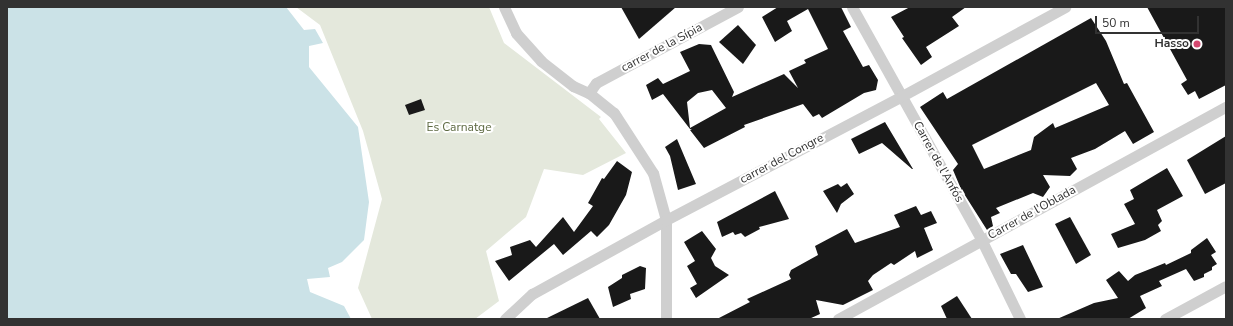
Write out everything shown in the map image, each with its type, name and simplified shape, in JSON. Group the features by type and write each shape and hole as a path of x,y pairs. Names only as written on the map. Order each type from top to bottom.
{"street":[{"path":"504,7 516,32 541,61 573,86 589,93 614,112 636,143 653,173 666,220 666,319"},
{"name":"carrer de la Sípia","path":"589,93 596,83 738,7"},
{"name":"Carrer de l'Anfós","path":"852,7 982,241 1020,319"},
{"name":"carrer del Congre","path":"505,319 532,294 666,220 902,96 1065,7"},
{"name":"Carrer de l'Oblada","path":"838,319 1226,108"},
{"path":"1165,319 1226,286"}],"green space":[{"name":"Es Carnatge","path":"296,7 489,7 504,43 601,117 599,119 626,153 583,175 544,169 526,217 486,251 499,301 475,319 372,319 358,288 382,199 363,131 320,25"}],"water":[{"path":"7,7 286,7 304,30 315,29 323,43 309,46 309,67 358,127 369,202 364,240 342,262 328,268 330,277 307,279 310,292 344,306 351,319 7,319"}],"building":[{"path":"621,7 676,7 639,39"},
{"path":"778,7 841,7 851,27 843,31 863,67 869,65 878,80 876,90 864,93 822,118 819,114 813,117 803,104 744,125 745,127 704,148 690,130 692,129 690,129 663,94 652,100 646,85 658,78 663,84 690,71 680,52 699,44 711,45 734,92 732,97 784,74 798,88 789,71 806,63 804,60 828,49 808,9 787,21 792,31 775,42 762,17","holes":["712,90 726,108 690,128 687,102 698,93"]},
{"path":"910,7 966,7 952,17 959,26 926,47 932,57 921,65 902,38 904,37 891,17"},
{"name":"Hasso","path":"1147,7 1226,7 1226,85 1199,99 1195,91 1188,95 1181,84 1187,80"},
{"path":"1091,18 1106,41 1124,84 1127,83 1154,132 1133,144 1125,131 1095,149 1071,158 1077,169 1070,176 1043,175 1050,187 1043,197 1033,193 996,208 1000,213 991,217 993,226 987,230 961,189 953,170 958,164 920,107 943,92 947,99","holes":["1096,83 1109,105 1055,128 1053,123 1034,137 1031,150 984,169 972,145"]},
{"path":"738,25 756,45 743,64 719,42"},
{"path":"421,99 425,110 409,115 405,105"},
{"path":"885,122 913,169 882,143 859,154 851,139"},
{"path":"1226,136 1226,183 1205,194 1187,160"},
{"path":"677,139 696,184 678,190 670,156 665,147"},
{"path":"617,161 632,172 626,195 609,225 597,237 591,231 563,255 554,244 509,281 495,261 512,255 510,247 530,240 536,247 563,217 574,232 593,206 588,203 602,178 604,179"},
{"path":"1167,168 1183,196 1157,210 1162,221 1158,225 1161,231 1145,240 1118,248 1111,234 1135,224 1124,204 1134,199 1130,190"},
{"path":"847,183 854,194 841,204 837,213 823,191 838,184 841,187"},
{"path":"775,191 789,219 759,227 760,229 745,237 741,233 735,235 733,232 722,237 717,222"},
{"path":"916,206 921,215 931,211 937,223 924,228 933,250 917,258 915,251 894,265 891,263 873,275 868,281 873,290 843,305 816,300 820,314 809,319 717,319 750,302 747,299 791,279 789,275 791,270 818,255 815,246 847,229 855,243 900,227 894,215"},
{"path":"1070,217 1091,255 1076,264 1055,224"},
{"path":"702,231 716,249 711,258 715,266 729,275 696,298 690,288 697,284 687,266 695,261 684,242"},
{"path":"1207,238 1216,252 1211,255 1217,264 1212,267 1212,270 1204,274 1204,277 1194,281 1186,269 1159,281 1162,286 1140,296 1146,308 1128,319 1057,319 1094,303 1118,298 1106,280 1119,271 1128,281 1135,275 1165,263 1166,265 1191,253 1191,250"},
{"path":"1023,245 1043,287 1028,292 1016,274 1011,274 1000,254"},
{"path":"640,266 646,268 645,289 630,294 631,299 613,307 608,287 622,278 622,275"},
{"path":"957,296 972,319 947,319 941,306"},
{"path":"588,298 600,319 545,319"}],"place":[{"name":"Hasso","path":"1197,44"}]}
